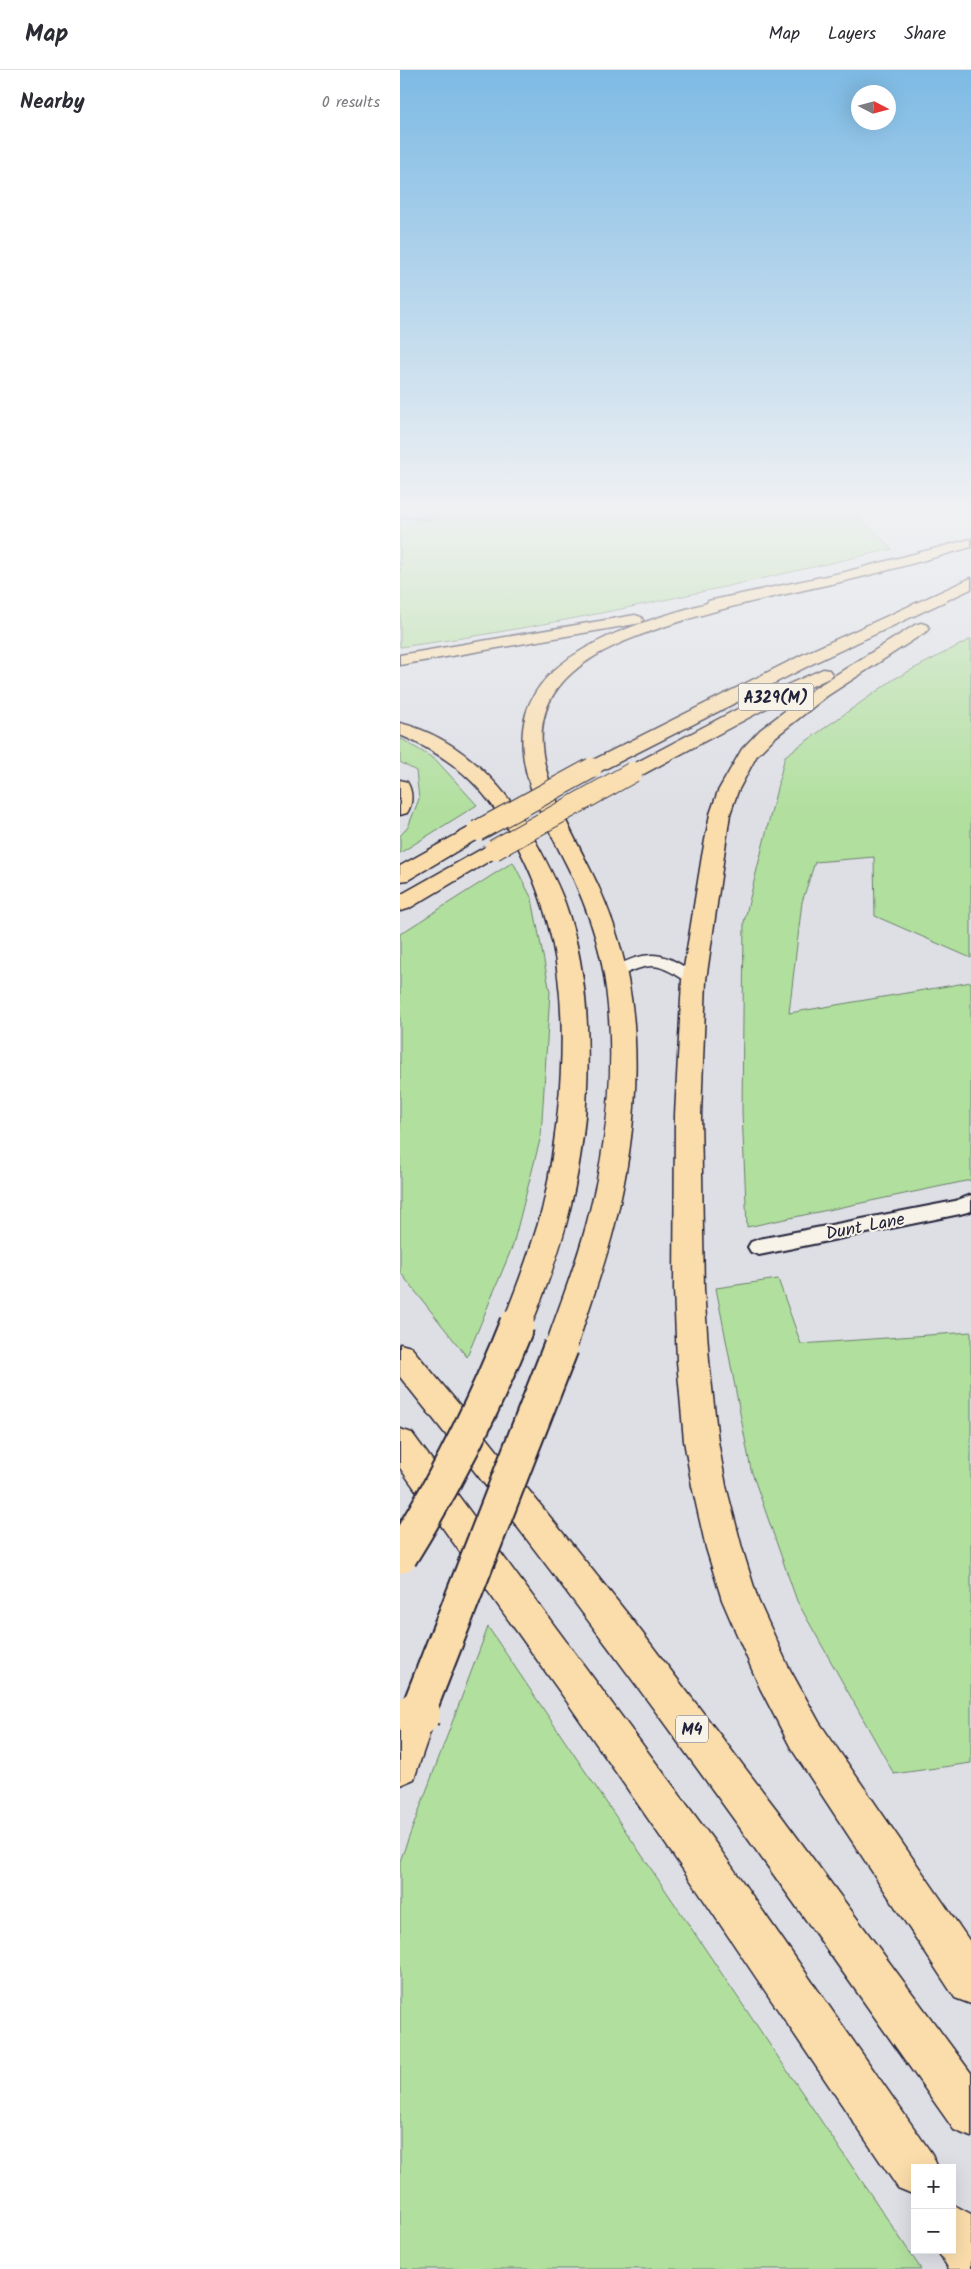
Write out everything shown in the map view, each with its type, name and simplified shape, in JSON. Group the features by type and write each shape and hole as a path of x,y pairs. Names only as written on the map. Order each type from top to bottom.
{"highway":[{"path":"400,660 594,628 697,608"},
{"path":"400,1766 417,1715 561,1347 600,1226 617,1134 622,1047 615,973 606,934 586,882 547,800 537,770 532,741 535,713 540,701 555,681 575,663 592,652 638,631 710,608"},
{"name":"A329(M)","path":"400,875 592,768 810,658 918,608"},
{"name":"A329(M)","path":"400,904 633,772 768,700 930,624 803,704 766,734 741,765 728,790 720,814 694,980"},
{"path":"400,728 428,741 464,763 479,776 503,804 532,851 555,904 565,939 576,1024 576,1056 570,1127 564,1170 552,1222 498,1376 458,1456 420,1525 400,1556"},
{"path":"400,786 402,798 400,809"},
{"path":"694,980 687,1202 692,1357 701,1441 709,1486 724,1548 740,1600 773,1676 805,1735 971,1982"},
{"name":"M4","path":"400,1355 530,1515 635,1652 823,1906 971,2113"},
{"path":"400,1442 584,1694 704,1863 911,2165"},
{"path":"956,2235 971,2258"}],"street":[{"name":"Dunt Lane","path":"759,1247 960,1207 971,1202"}],"lane":[{"path":"615,973 636,961 651,959 670,961 694,980"}],"green space":[{"path":"400,608 625,608 524,628 400,647"},
{"path":"971,639 971,958 875,916 874,857 815,862 802,902 789,1013 971,982 971,1180 747,1227 742,1112 744,922 785,756 894,679"},
{"path":"400,738 436,760 477,805 400,853 400,836 408,827 419,799 416,771 400,762"},
{"path":"513,862 532,899 550,992 541,1136 513,1245 467,1357 400,1272 400,934"},
{"path":"778,1279 801,1344 971,1332 971,1763 894,1774 797,1601 751,1470 716,1288"},
{"path":"488,1627 921,2269 400,2269 400,1861"}]}
